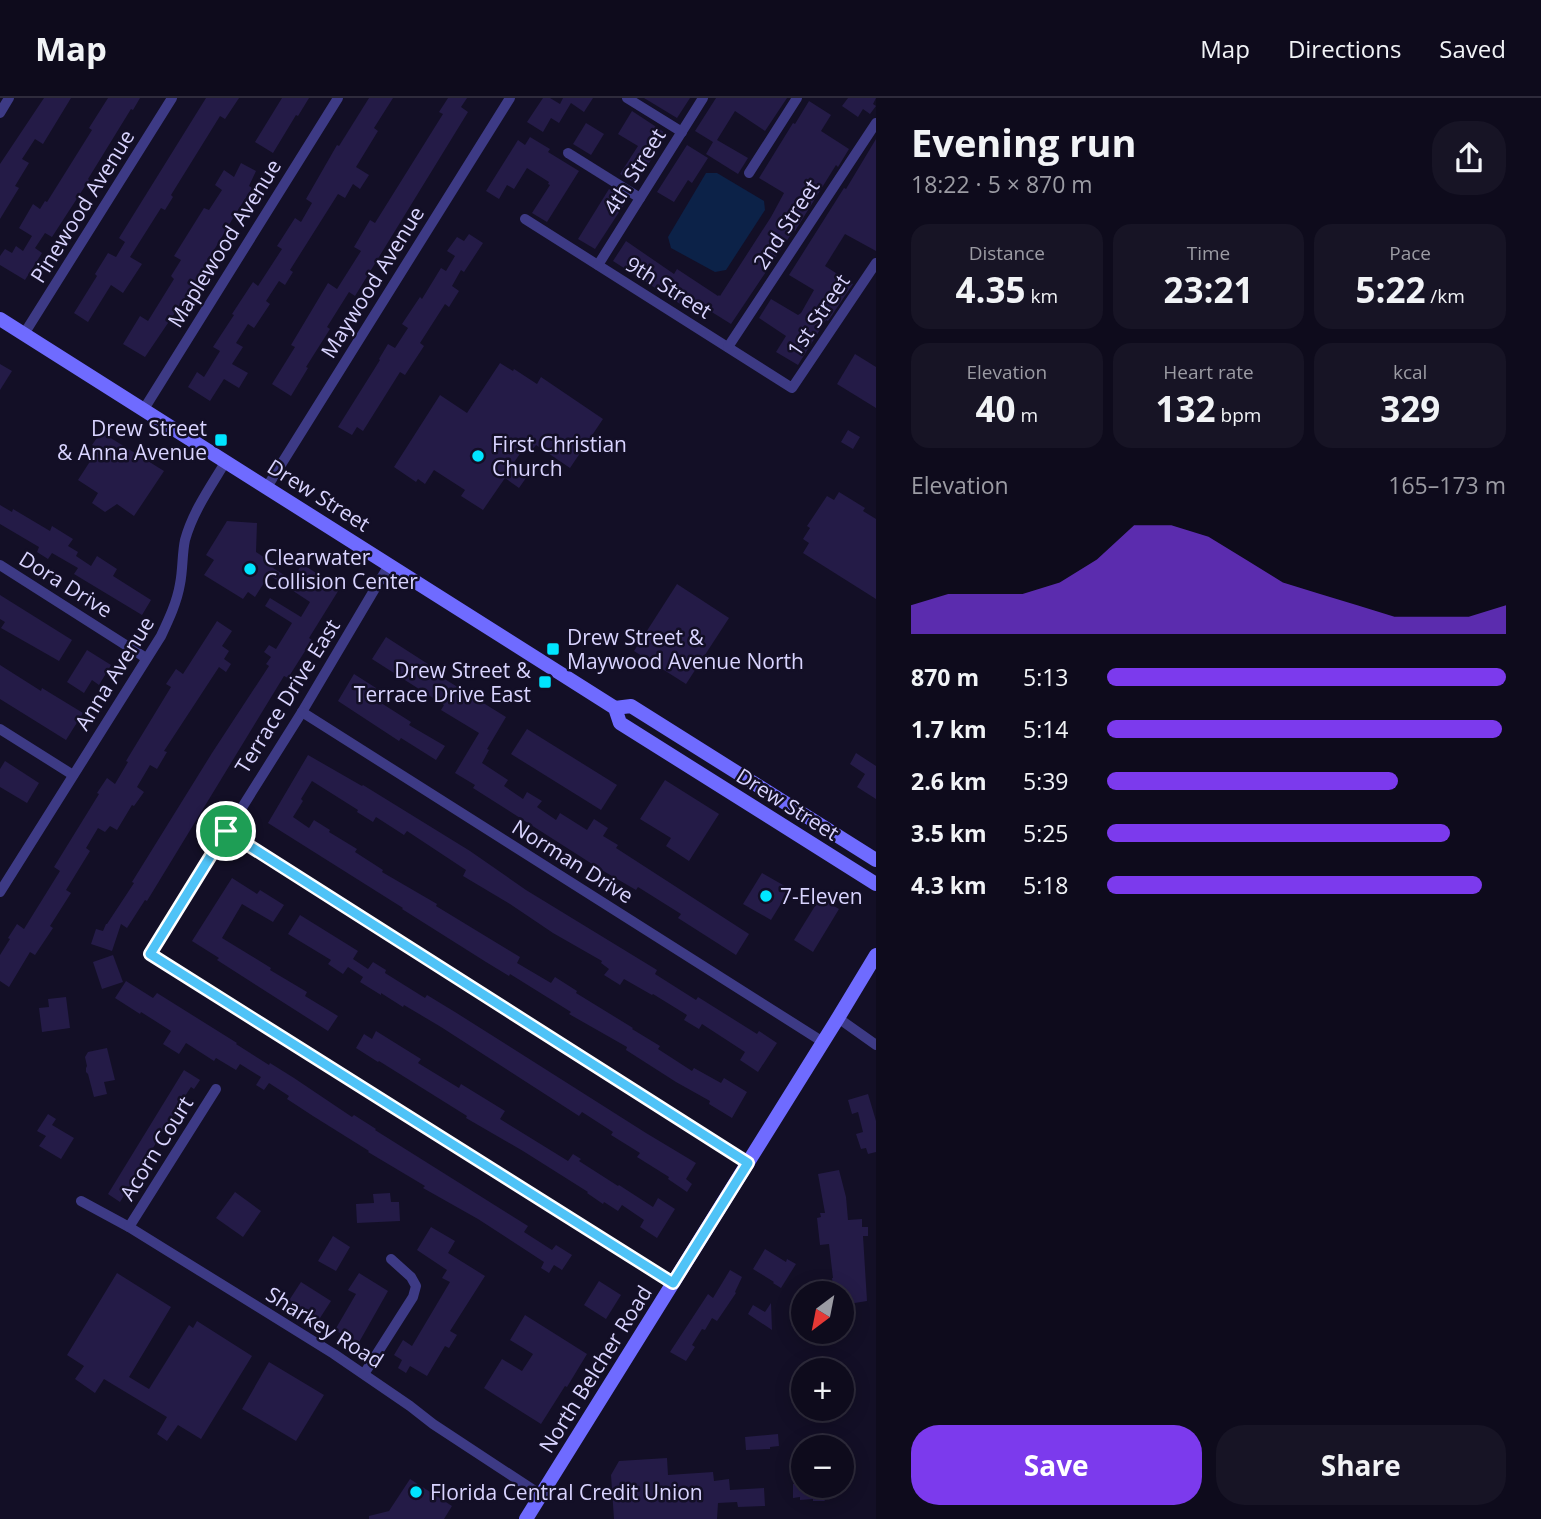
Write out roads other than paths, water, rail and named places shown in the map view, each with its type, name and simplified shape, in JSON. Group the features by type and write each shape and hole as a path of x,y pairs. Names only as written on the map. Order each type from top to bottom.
{"main road":[{"name":"Drew Street","path":"0,319 614,708 620,723 876,884"},
{"name":"Drew Street","path":"614,708 631,706 876,860"},
{"name":"North Belcher Road","path":"526,1519 876,955"}],"street":[{"path":"0,113 9,98"},
{"name":"Pinewood Avenue","path":"24,334 172,98"},
{"name":"Maplewood Avenue","path":"144,409 338,98"},
{"name":"Maywood Avenue","path":"267,487 510,98"},
{"path":"627,98 682,132"},
{"name":"4th Street","path":"598,265 703,98"},
{"path":"749,173 797,98"},
{"name":"2nd Street","path":"727,347 876,122"},
{"path":"568,153 640,198"},
{"name":"9th Street","path":"526,219 792,388"},
{"name":"1st Street","path":"792,388 876,263"},
{"name":"Anna Avenue","path":"0,892 161,636 172,614 180,584 185,541 190,524 226,461"},
{"name":"Dora Drive","path":"0,565 146,658"},
{"name":"Terrace Drive East","path":"389,565 302,712 150,954 673,1283"},
{"name":"Norman Drive","path":"302,712 823,1042"},
{"path":"0,729 73,775"},
{"path":"226,831 748,1163"},
{"path":"838,1018 876,1045"},
{"name":"Acorn Court","path":"129,1227 216,1089"},
{"name":"Sharkey Road","path":"81,1201 129,1227 364,1374 433,1424 541,1495"},
{"path":"364,1374 413,1297 416,1286 411,1276 391,1259"}],"water":[{"path":"706,173 717,173 764,201 765,210 726,270 715,272 671,248 668,237"}],"place":[{"name":"Drew Street & Anna Avenue","path":"221,440"},
{"name":"First Christian Church","path":"478,456"},
{"name":"Clearwater Collision Center","path":"250,569"},
{"name":"Drew Street & Maywood Avenue North","path":"553,649"},
{"name":"Drew Street & Terrace Drive East","path":"545,682"},
{"name":"7-Eleven","path":"766,896"},
{"name":"Florida Central Credit Union","path":"416,1492"}]}
